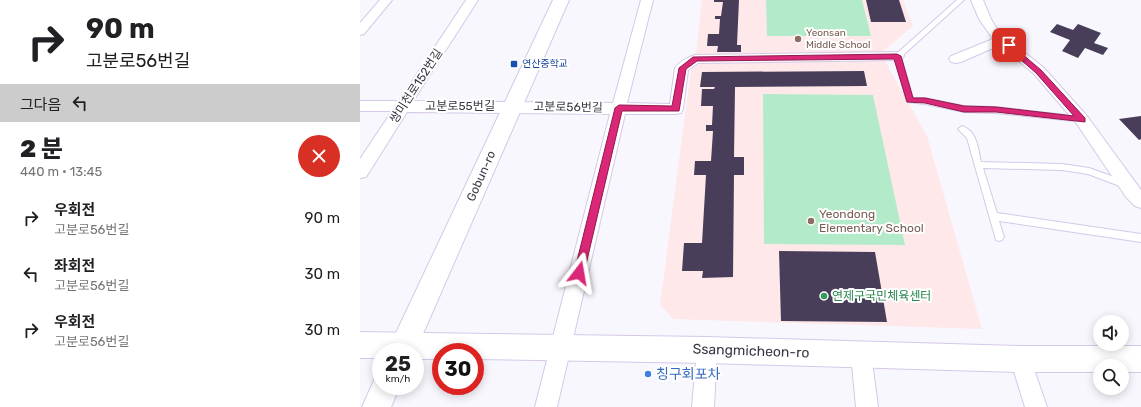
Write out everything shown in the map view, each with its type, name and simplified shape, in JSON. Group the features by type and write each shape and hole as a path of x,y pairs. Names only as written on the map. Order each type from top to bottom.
{"main road":[{"name":"Gobun-ro","path":"405,343 561,0"},
{"path":"376,407 382,395"}],"street":[{"path":"360,31 386,0"},
{"name":"쌍미천로152번길","path":"360,172 472,0"},
{"path":"546,407 647,0"},
{"path":"977,0 985,19 994,34 1038,71 1082,120 1126,184 1141,201"},
{"path":"956,59 1002,40"},
{"name":"고분로56번길","path":"513,106 676,109 682,68 696,59 897,56"},
{"name":"고분로55번길","path":"360,106 513,106"},
{"name":"Ssangmicheon-ro","path":"360,345 372,346"},
{"name":"Ssangmicheon-ro","path":"424,349 561,348 707,350 1021,359 1141,359"},
{"path":"703,407 707,350"},
{"path":"860,354 868,407"},
{"path":"1021,359 1036,407"}],"lane":[{"path":"961,0 897,56 910,100 925,101 964,109 996,110 1082,120"},
{"path":"962,129 971,137 999,237"},
{"path":"978,165 1062,166 1089,171 1126,184"},
{"path":"993,216 1141,238"}],"shaded area":[{"name":"Yeonsan Middle School","path":"702,0 903,0 913,26 882,52 696,55"},
{"name":"Yeondong Elementary School","path":"885,61 927,136 982,329 673,319 660,305 691,69 702,63"}],"green space":[{"path":"766,0 862,0 871,36 767,36"},
{"path":"763,94 873,95 905,245 764,244"}],"building":[{"path":"714,0 739,0 737,45 741,45 741,52 717,52 718,46 707,46 708,34 719,34 720,19 715,19 715,16 721,16 723,2 714,2"},
{"path":"866,0 899,0 906,22 871,22"},
{"path":"1057,24 1073,30 1078,24 1101,33 1094,43 1108,48 1103,55 1085,48 1078,58 1062,51 1070,40 1050,32"},
{"path":"864,71 867,86 735,87 734,157 744,157 744,175 734,175 733,277 702,278 703,271 682,271 684,243 702,243 706,175 694,175 695,161 711,161 713,131 706,131 706,125 712,125 713,106 701,106 702,89 714,89 715,87 700,87 702,72"},
{"path":"1141,116 1141,139 1139,140 1119,119"},
{"path":"779,251 875,252 887,322 781,321"}],"place":[{"name":"Yeonsan Middle School","path":"798,39"},
{"name":"연산중학교","path":"514,64"},
{"name":"Yeondong Elementary School","path":"811,221"},
{"name":"연제구국민체육센터","path":"824,296"},
{"name":"칭구회포차","path":"648,374"}],"route":[{"path":"579,273 619,108 676,109 682,68 696,59 897,56 910,100 925,101 964,109 996,110 1082,120 1038,71 1009,45"}]}
